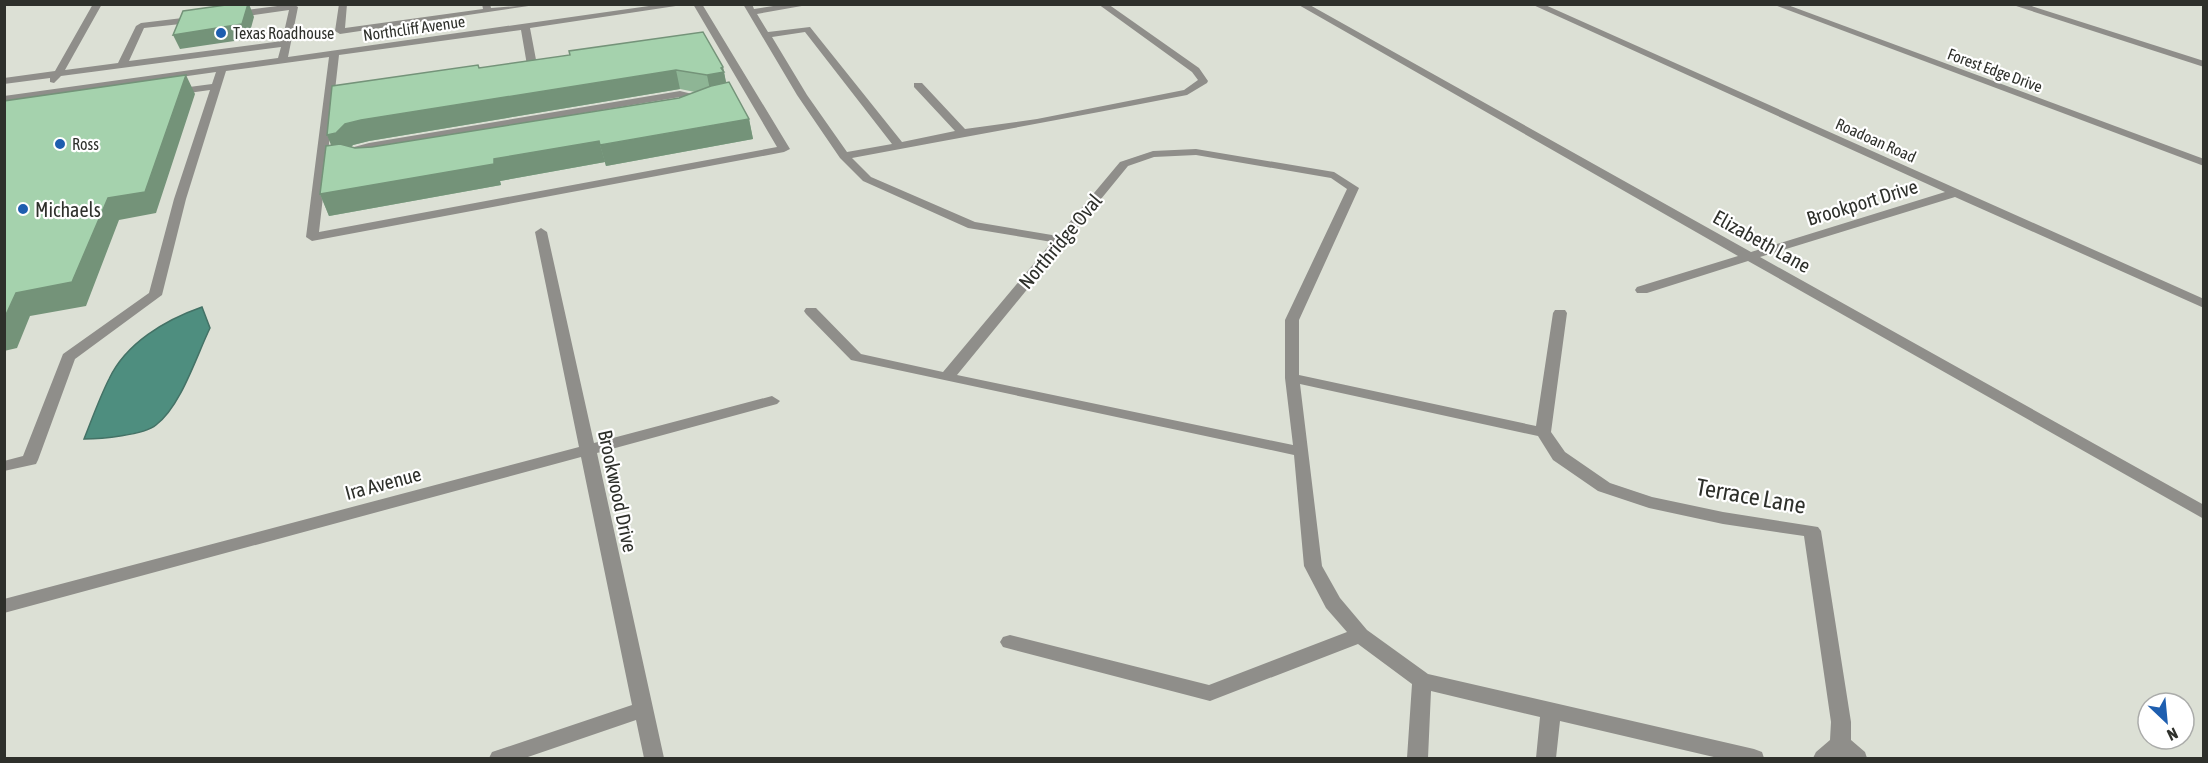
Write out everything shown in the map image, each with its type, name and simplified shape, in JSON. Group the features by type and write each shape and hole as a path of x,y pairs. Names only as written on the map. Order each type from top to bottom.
{"street":[{"path":"47,93 98,4"},
{"path":"343,4 340,31 487,8 538,4"},
{"name":"Northcliff Avenue","path":"4,99 334,54 406,41 686,4"},
{"path":"334,54 334,162 312,237 784,149 711,38 697,4"},
{"path":"809,4 749,8 802,95 844,156 867,179 972,225 1061,240"},
{"path":"844,156 962,133 1037,122 1187,92 1203,81 1196,70 1102,4"},
{"name":"Elizabeth Lane","path":"1301,4 2204,513"},
{"name":"Roadoan Road","path":"1535,4 2204,304"},
{"name":"Forest Edge Drive","path":"1776,4 2204,163"},
{"path":"2014,4 2204,64"},
{"path":"224,16 294,6 282,61"},
{"path":"122,65 141,26 214,17"},
{"path":"406,22 415,25 416,36 406,41"},
{"path":"525,27 532,65"},
{"path":"766,35 807,29 899,146"},
{"path":"4,81 286,43"},
{"path":"521,66 543,63"},
{"path":"4,466 30,460 68,357 155,295 180,199 222,69"},
{"path":"918,85 962,133"},
{"path":"158,95 217,86"},
{"path":"334,162 358,149 369,146 680,94 716,99 692,110"},
{"name":"Northridge Oval","path":"947,377 1124,164 1153,154 1196,152 1334,175 1353,188 1292,320 1292,378 1313,566 1333,603 1360,635 1422,681"},
{"path":"334,162 364,164"},
{"name":"Brookport Drive","path":"1642,290 1955,194"},
{"name":"Brookwood Drive","path":"541,232 654,759"},
{"path":"811,311 856,357 1302,453"},
{"path":"1292,378 1543,432 1560,313"},
{"name":"Ira Avenue","path":"4,606 772,401"},
{"name":"Terrace Lane","path":"1543,432 1560,456 1604,487 1671,507 1724,518 1812,531 1841,722 1840,744"},
{"path":"1010,642 1210,693 1360,635"},
{"path":"1417,759 1422,681 1754,759"},
{"path":"500,759 642,710"},
{"path":"1546,759 1551,711"},
{"path":"1824,759 1840,744 1857,759"}],"water":[{"path":"202,307 210,328 180,394 165,417 156,425 132,434 84,439 109,379 126,354 148,334"}],"building":[{"path":"248,4 242,24 173,35 183,11"},
{"path":"703,32 724,72 707,75 676,70 361,120 345,124 336,133 327,135 332,86 478,65 479,68 570,55 569,51"},
{"path":"186,75 145,192 108,198 72,282 16,293 4,319 4,101"},
{"path":"729,82 749,119 600,145 599,141 494,159 494,164 320,194 326,146 340,144 355,148 372,147 679,98"}],"place":[{"name":"Texas Roadhouse","path":"221,33"},
{"name":"Ross","path":"60,144"},
{"name":"Michaels","path":"23,209"}]}
